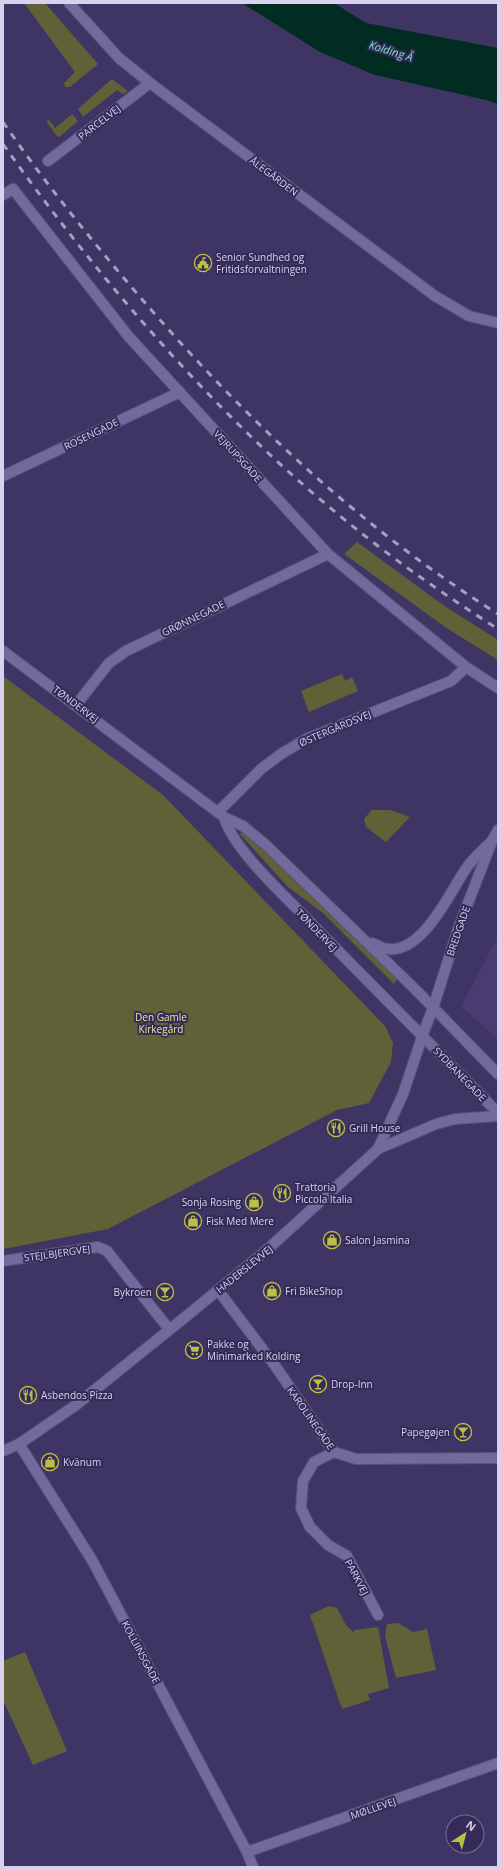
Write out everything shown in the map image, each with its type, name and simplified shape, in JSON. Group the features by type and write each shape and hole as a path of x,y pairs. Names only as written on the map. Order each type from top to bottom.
{"street":[{"name":"ÅLEGÅRDEN","path":"69,3 119,58 150,83 435,296 469,316 498,323"},
{"name":"PARCELVEJ","path":"48,161 150,83"},
{"name":"VEJRUPSGADE","path":"3,195 13,189 120,326 328,554 466,667 498,688"},
{"name":"ROSENGADE","path":"3,476 180,392"},
{"name":"GRØNNEGADE","path":"76,704 109,663 126,651 328,554"},
{"name":"TØNDERVEJ","path":"3,651 76,704 221,814 244,826 266,845 365,940 433,1008"},
{"name":"ØSTERGÅRDSVEJ","path":"221,814 261,769 281,754 306,739 451,681 466,667"},
{"name":"TØNDERVEJ","path":"221,814 227,829 239,845 283,894 422,1034"},
{"name":"BREDGADE","path":"422,1034 433,1008 458,929 492,841 498,830"},
{"path":"365,940 385,948 399,948 420,936 435,920 466,868 492,841"},
{"path":"433,1008 498,1074"},
{"name":"SYDBANEGADE","path":"422,1034 498,1114"},
{"name":"HADERSLEVVEJ","path":"3,1451 19,1444 76,1405 269,1248 378,1149 403,1094 422,1034"},
{"path":"378,1149 441,1123 455,1119 498,1114"},
{"name":"STEJLBJERGVEJ","path":"3,1261 98,1247 107,1251 169,1329"},
{"name":"KAROLINEGADE","path":"218,1290 276,1367 334,1452 356,1459 498,1458"},
{"name":"KOLLIINSGADE","path":"19,1444 92,1560 247,1852 253,1867"},
{"name":"PARKVEJ","path":"334,1452 314,1462 304,1481 300,1508 310,1527 328,1545 347,1556 378,1615"},
{"name":"MØLLEVEJ","path":"247,1852 498,1764"}],"shaded area":[{"path":"498,937 498,1040 461,1006"}],"green space":[{"path":"24,3 45,3 98,64 70,87 65,87 64,83 75,72"},
{"path":"112,79 128,91 123,94 117,90 83,117 78,109"},
{"path":"72,114 78,121 59,137 46,121 49,120 55,128"},
{"path":"357,542 443,605 498,640 498,660 448,629 344,554"},
{"path":"342,674 345,681 352,677 358,691 309,712 301,691"},
{"name":"Den Gamle Kirkegård","path":"3,676 163,795 385,1026 393,1043 391,1062 369,1103 337,1110 108,1229 3,1249"},
{"path":"372,810 390,810 410,817 386,842 366,827 364,819"},
{"path":"242,832 283,867 397,979 394,984 323,913 287,886 240,834"},
{"path":"329,1606 337,1608 346,1625 353,1632 355,1630 378,1627 389,1688 368,1694 370,1700 342,1709 310,1615"},
{"path":"398,1623 413,1632 427,1629 436,1670 396,1678 385,1636 387,1624"},
{"path":"25,1652 67,1751 33,1765 3,1700 3,1661"}],"water":[{"name":"Kolding Å","path":"242,3 334,3 366,23 498,48 498,104 375,75 320,52"}],"railway":[{"path":"3,122 52,189 122,276 180,342 263,428 352,508 448,581 498,614"},
{"path":"3,144 41,197 124,300 168,351 214,400 310,491 360,532 428,582 498,629"}],"place":[{"name":"Senior Sundhed og Fritidsforvaltningen","path":"203,263"},
{"name":"Grill House","path":"336,1128"},
{"name":"Trattoria Piccola Italia","path":"282,1193"},
{"name":"Sonja Rosing","path":"254,1202"},
{"name":"Fisk Med Mere","path":"193,1221"},
{"name":"Salon Jasmina","path":"332,1240"},
{"name":"Fri BikeShop","path":"272,1291"},
{"name":"Bykroen","path":"165,1292"},
{"name":"Pakke og Minimarked Kolding","path":"194,1350"},
{"name":"Drop-Inn","path":"318,1384"},
{"name":"Asbendos Pizza","path":"28,1395"},
{"name":"Papegøjen","path":"463,1432"},
{"name":"Kvänum","path":"50,1462"}]}
